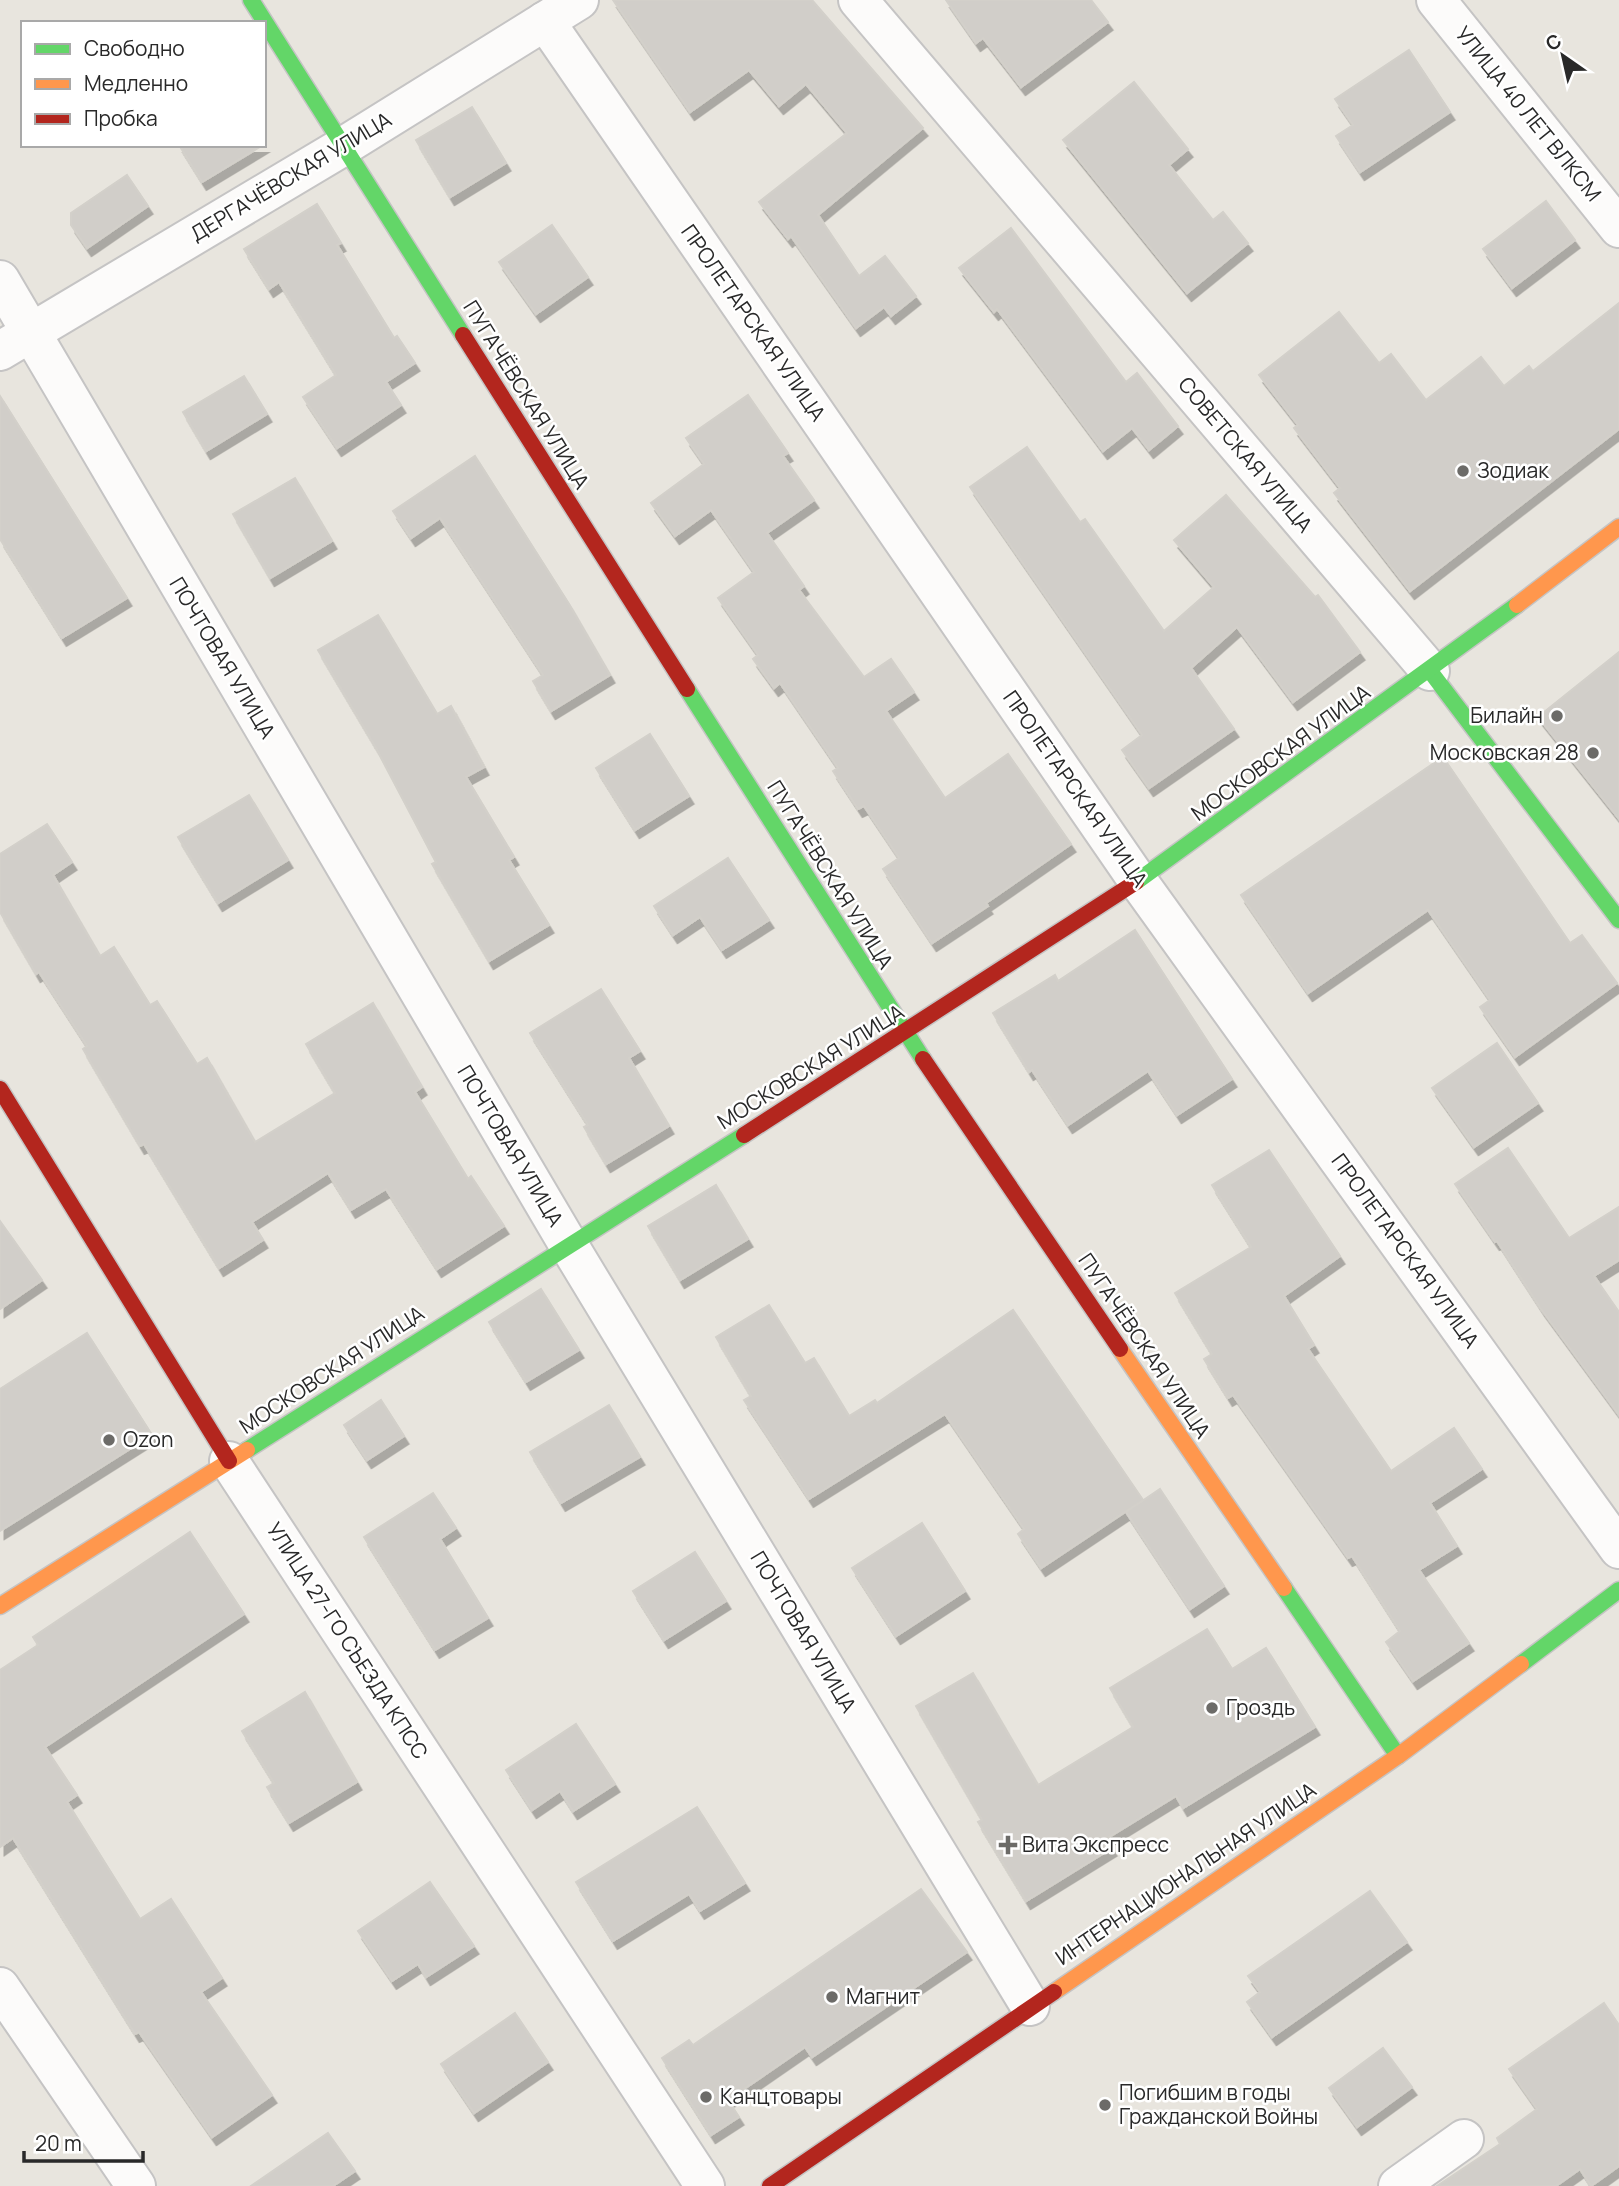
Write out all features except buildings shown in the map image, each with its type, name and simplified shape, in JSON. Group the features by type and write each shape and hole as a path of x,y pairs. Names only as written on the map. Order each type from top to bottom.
{"street":[{"name":"ПУГАЧЁВСКАЯ УЛИЦА","path":"251,0 264,21"},
{"name":"ДЕРГАЧЁВСКАЯ УЛИЦА","path":"15,342 344,146 579,0"},
{"name":"СОВЕТСКАЯ УЛИЦА","path":"858,0 1430,671 1619,920"},
{"name":"УЛИЦА 40 ЛЕТ ВЛКСМ","path":"1436,0 1619,228"},
{"name":"ПРОЛЕТАРСКАЯ УЛИЦА","path":"545,21 1138,881 1619,1549"},
{"name":"ПУГАЧЁВСКАЯ УЛИЦА","path":"266,24 905,1033 1398,1756"},
{"name":"ПОЧТОВАЯ УЛИЦА","path":"0,280 15,342 568,1244 1030,2006"},
{"name":"МОСКОВСКАЯ УЛИЦА","path":"0,1606 905,1033 1138,881 1430,671 1619,527"},
{"name":"УЛИЦА 27-ГО СЪЕЗДА КПСС","path":"0,1089 229,1461 705,2186"},
{"name":"ИНТЕРНАЦИОНАЛЬНАЯ УЛИЦА","path":"770,2186 1398,1756 1619,1590"},
{"path":"0,1987 136,2186"},
{"path":"1398,2186 1464,2138"}],"traffic: fast":[{"path":"251,0 264,21"},
{"path":"266,24 463,335"},
{"path":"1136,882 1517,605"},
{"path":"1430,671 1619,920"},
{"path":"687,689 923,1059"},
{"path":"247,1450 744,1135"},
{"path":"1284,1588 1398,1756"},
{"path":"1521,1664 1619,1590"}],"traffic: slow":[{"path":"1517,605 1619,527"},
{"path":"1120,1349 1284,1588"},
{"path":"0,1606 247,1450"},
{"path":"1054,1992 1398,1756 1521,1664"}],"traffic: jam":[{"path":"463,335 687,689"},
{"path":"744,1135 1136,882"},
{"path":"923,1059 1120,1349"},
{"path":"0,1089 229,1461"},
{"path":"770,2186 1054,1992"}],"place":[{"name":"Зодиак","path":"1463,471"},
{"name":"Билайн","path":"1557,716"},
{"name":"Московская 28","path":"1593,753"},
{"name":"Ozon","path":"109,1440"},
{"name":"Гроздь","path":"1212,1708"},
{"name":"Вита Экспресс","path":"1008,1845"},
{"name":"Магнит","path":"832,1997"},
{"name":"Канцтовары","path":"706,2097"},
{"name":"Погибшим в годы Гражданской Войны","path":"1105,2105"}]}
